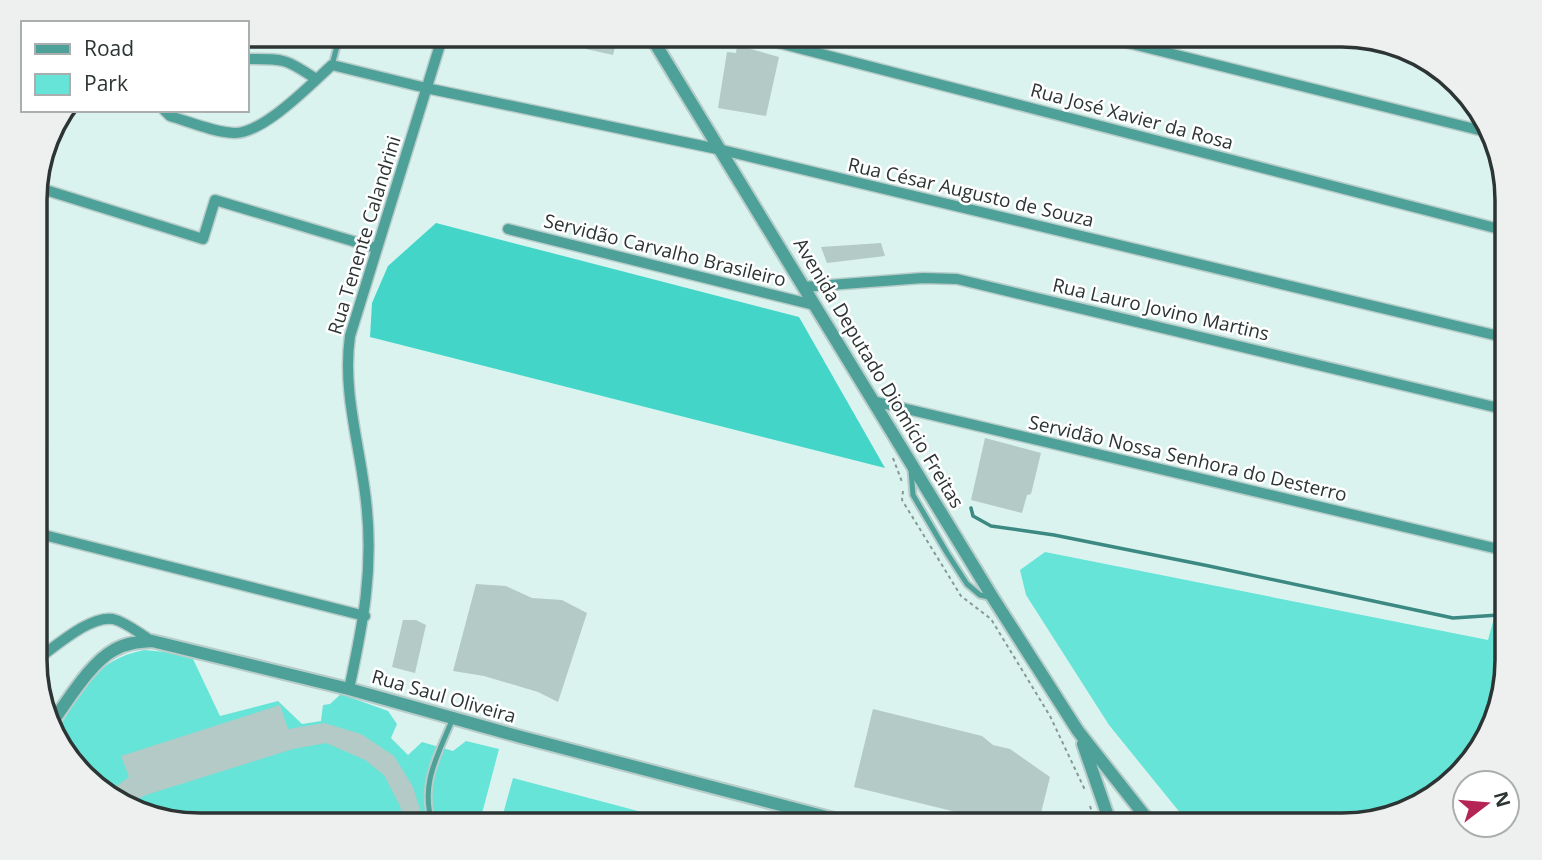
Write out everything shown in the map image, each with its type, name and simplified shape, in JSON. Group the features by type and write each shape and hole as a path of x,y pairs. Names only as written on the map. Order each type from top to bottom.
{"street":[{"name":"Rua José Xavier da Rosa","path":"805,47 1494,228"},
{"path":"1145,47 1477,129"},
{"name":"Rua Tenente Calandrini","path":"349,689 365,616 369,581 366,504 346,370 350,335 439,48"},
{"name":"Avenida Deputado Diomício Freitas","path":"658,48 993,598 1078,731 1142,812"},
{"path":"248,59 291,62 316,79"},
{"path":"166,112 170,116 222,131 247,131 266,120 332,65"},
{"name":"Rua César Augusto de Souza","path":"332,65 426,88 722,150 1494,335"},
{"path":"48,191 203,239 215,201 376,248"},
{"name":"Servidão Carvalho Brasileiro","path":"508,229 814,305"},
{"name":"Rua Lauro Jovino Martins","path":"803,287 941,277 957,279 1494,407"},
{"name":"Servidão Nossa Senhora do Desterro","path":"873,401 1494,548"},
{"path":"47,536 365,616"},
{"path":"47,652 99,619 121,622 152,641"},
{"name":"Rua Saul Oliveira","path":"58,715 111,651 128,644 152,641 349,689 810,812"},
{"name":"Avenida Deputado Diomício Freitas","path":"1078,731 1107,812"}],"lane":[{"path":"332,65 337,48"},
{"path":"430,813 426,792 453,718"}],"path":[{"path":"893,460 902,481 902,500 961,596 991,619 1050,716 1087,794"},
{"path":"1090,804 1092,812"}],"green space":[{"path":"1045,552 1488,640 1494,618 1494,670 1490,699 1474,736 1457,761 1427,787 1391,805 1352,812 1180,812 1109,725 1026,595 1020,570"},
{"path":"144,650 193,659 220,716 278,701 302,724 321,721 323,705 330,704 341,694 388,711 397,724 391,738 408,755 422,742 453,751 466,741 499,749 482,813 200,813 161,808 142,801 99,775 73,745 61,724 91,680 112,662"},
{"path":"513,778 644,813 503,813"}],"shaded area":[{"path":"436,223 799,317 885,468 370,337 372,303 388,266"}],"building":[{"path":"586,48 615,48 613,55"},
{"path":"737,48 746,48 779,57 766,116 718,108 727,52 736,53"},
{"path":"881,243 885,256 827,263 821,247"},
{"path":"985,438 1041,453 1031,494 1027,495 1022,513 971,500"},
{"path":"476,584 506,586 532,598 562,600 587,613 558,702 538,692 484,676 453,671"},
{"path":"403,620 416,620 426,625 415,673 392,667"},
{"path":"280,705 288,729 324,723 361,734 394,756 413,787 421,813 401,813 384,775 365,760 326,743 293,749 138,799 115,787 129,777 121,756"},
{"path":"873,709 982,736 993,745 1010,749 1050,777 1041,812 957,812 854,787"}],"waterway":[{"path":"971,508 973,516 991,526 1054,535 1453,618 1494,615"}]}
